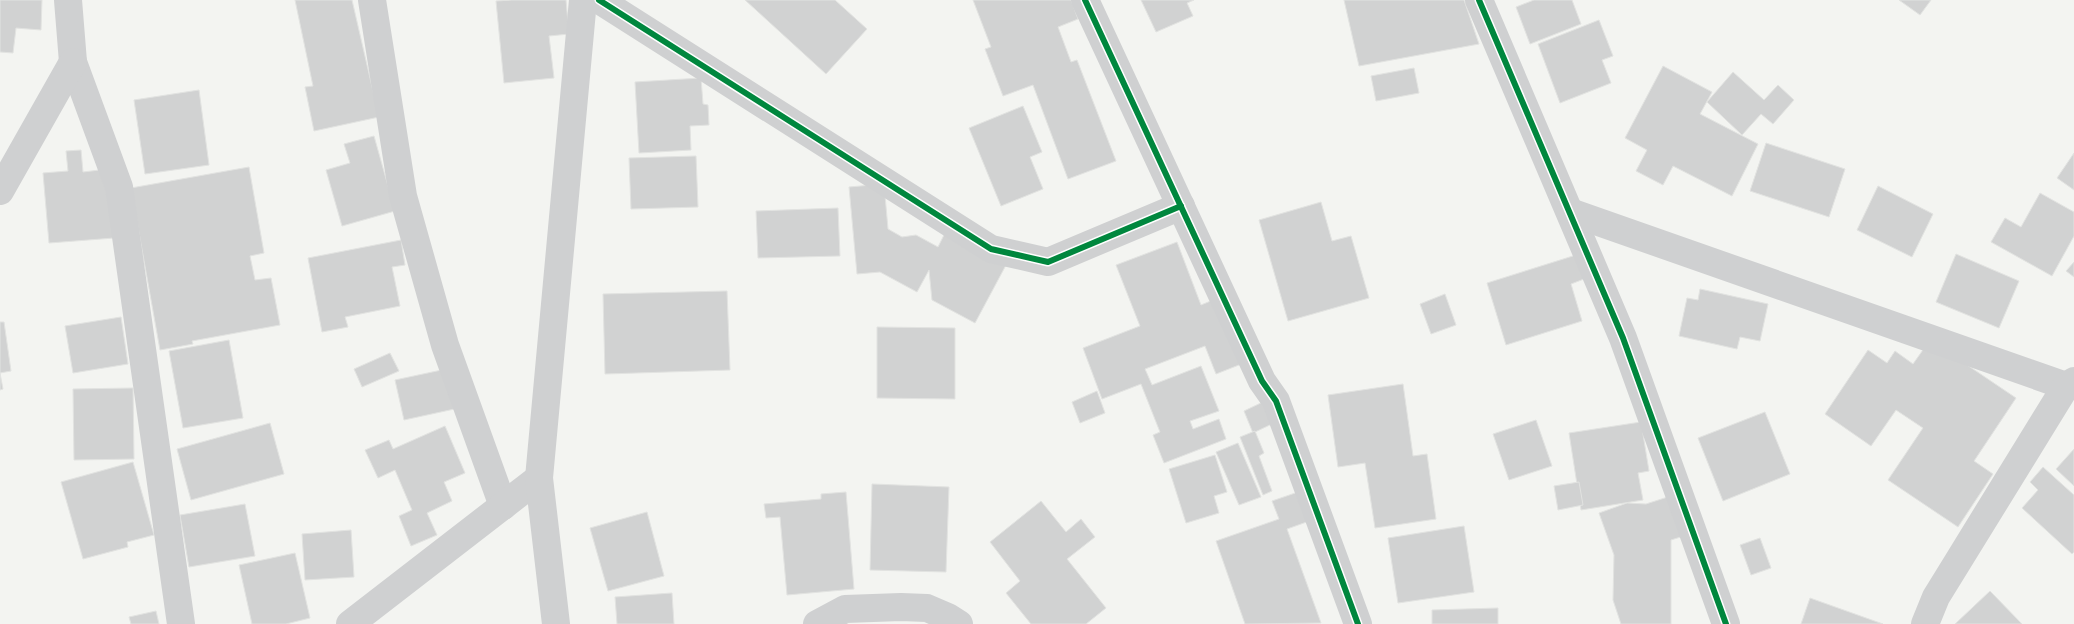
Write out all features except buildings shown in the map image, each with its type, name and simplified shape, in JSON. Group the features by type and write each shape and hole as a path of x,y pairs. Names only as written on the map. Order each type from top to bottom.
{"street":[{"path":"68,0 73,62 119,187 181,624"},
{"path":"372,0 403,196 445,345 503,506"},
{"path":"556,624 539,478 583,0"},
{"path":"599,0 991,249 1048,262 1181,206"},
{"path":"1085,0 1262,381 1276,401 1358,624"},
{"path":"1480,0 1623,338 1726,624"},
{"path":"0,191 73,62"},
{"path":"1570,212 2070,384 1956,563 1936,597 1925,624"},
{"path":"350,624 539,478"},
{"path":"817,624 845,608 901,607 926,608 959,624"}],"cycle path":[{"path":"599,0 991,249 1048,262 1181,206"},
{"path":"1085,0 1262,381 1276,401 1358,624"},
{"path":"1479,0 1623,338 1726,624"}]}
